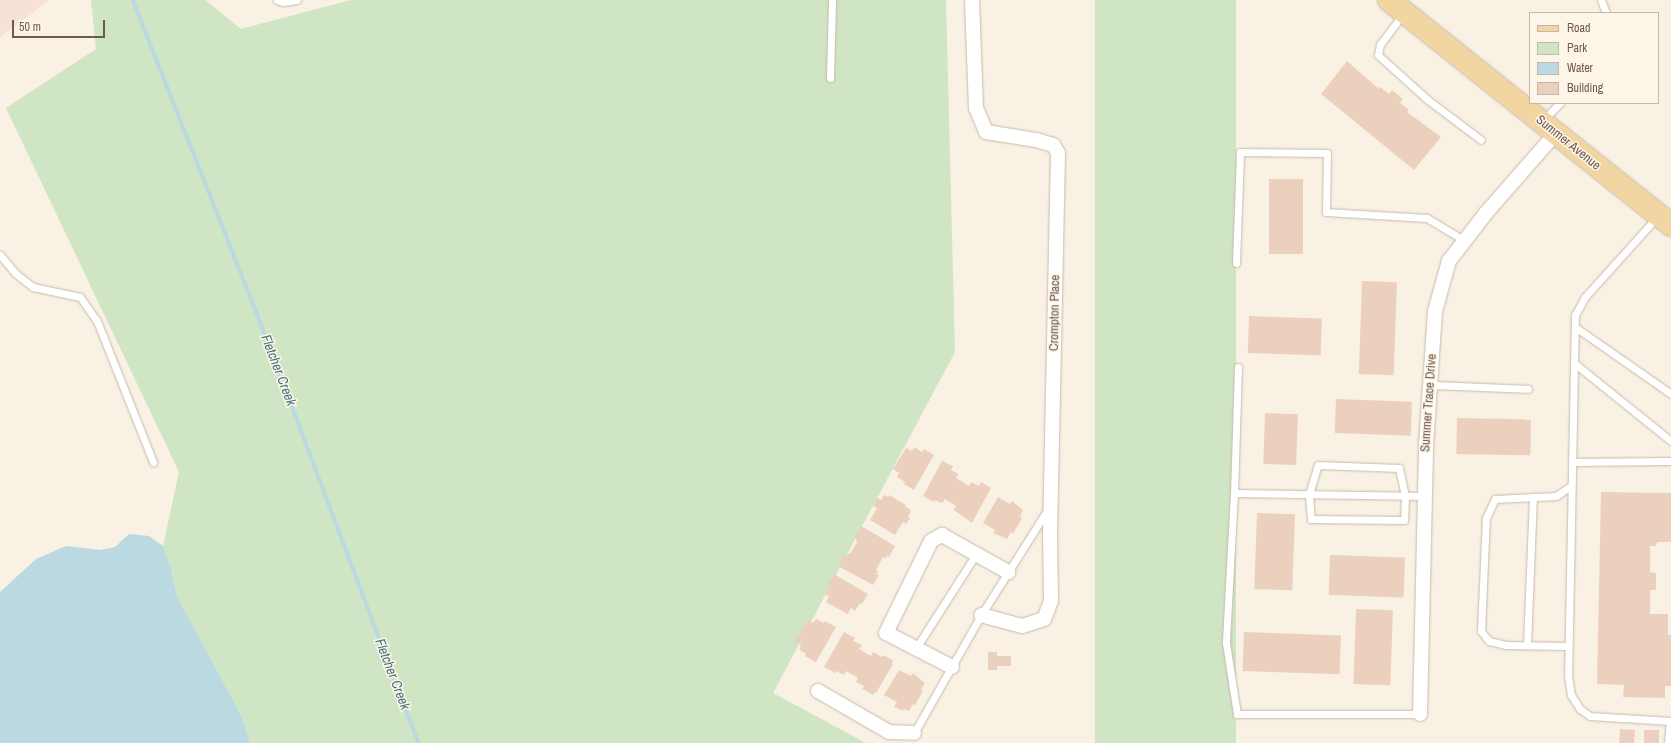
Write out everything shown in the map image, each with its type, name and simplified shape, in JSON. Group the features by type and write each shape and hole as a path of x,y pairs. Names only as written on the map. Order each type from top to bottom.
{"main road":[{"name":"Summer Avenue","path":"1397,6 1665,220"}],"street":[{"name":"Crompton Place","path":"972,0 976,108 986,132 1036,140 1053,145 1058,153 1050,506 1051,601 1044,619 1022,626 981,615"},
{"name":"Summer Trace Drive","path":"1420,714 1425,496 1435,311 1449,261 1549,127"},
{"path":"952,667 886,632 931,541 942,535 1008,572"},
{"path":"818,691 889,732 914,732"}],"lane":[{"path":"277,0 283,2 297,0"},
{"path":"830,78 832,0"},
{"path":"1601,0 1606,12"},
{"path":"1397,6 1380,44 1378,55 1428,100 1481,140"},
{"path":"1549,127 1560,104"},
{"path":"1236,263 1240,152 1327,153 1326,212 1428,218 1465,241"},
{"path":"1665,220 1585,297 1575,315 1568,646 1571,695 1580,709 1590,716 1670,721 1668,743"},
{"path":"0,255 15,273 33,287 80,297 97,321 153,462"},
{"path":"1575,326 1671,394"},
{"path":"1574,363 1671,441"},
{"path":"1238,367 1234,493 1226,643 1237,714 1420,714"},
{"path":"1430,385 1528,389"},
{"path":"1572,462 1671,461"},
{"path":"1318,465 1399,468 1405,496 1404,520 1311,519 1309,494 1318,465"},
{"path":"1568,646 1506,645 1489,641 1482,631 1486,518 1495,499 1556,496 1571,486"},
{"path":"1234,493 1425,496"},
{"path":"1528,645 1533,497"},
{"path":"914,732 981,615 1050,506"},
{"path":"916,648 976,554"}],"shaded area":[{"path":"0,0 50,0 0,37"}],"green space":[{"path":"91,0 205,0 241,29 351,0 946,0 955,352 773,693 866,743 250,743 242,717 177,596 171,568 163,546 179,472 6,108 96,49"},
{"path":"1095,0 1236,0 1236,743 1095,743"}],"water":[{"path":"129,534 149,536 163,546 171,568 177,596 242,717 250,743 0,743 0,592 36,559 66,546 101,550 115,547"}],"building":[{"path":"1347,61 1379,89 1380,87 1389,94 1392,90 1403,99 1400,103 1409,110 1407,112 1441,137 1414,170 1321,94"},
{"path":"1269,179 1303,179 1303,254 1269,254"},
{"path":"1362,281 1397,282 1394,375 1359,374"},
{"path":"1249,316 1322,319 1321,356 1248,353"},
{"path":"1336,399 1412,402 1411,436 1335,433"},
{"path":"1265,413 1298,414 1296,465 1263,464"},
{"path":"1457,418 1531,419 1530,455 1456,454"},
{"path":"914,447 922,452 924,449 934,455 914,490 904,484 905,482 897,477 899,473 893,469 906,448 912,451"},
{"path":"942,461 953,466 951,470 958,474 956,478 969,486 971,482 979,486 981,482 991,488 972,523 954,510 956,506 945,499 942,503 935,500 934,502 923,496"},
{"path":"1601,492 1671,493 1671,542 1657,542 1656,546 1650,546 1650,572 1656,573 1656,590 1650,590 1650,614 1668,614 1668,635 1671,635 1671,686 1665,686 1665,698 1623,697 1624,685 1597,684"},
{"path":"884,495 888,497 889,495 906,505 905,507 911,511 908,517 910,518 906,524 903,522 895,535 870,520 877,508 873,506 877,498 881,500"},
{"path":"998,497 1010,504 1012,501 1023,510 1020,516 1022,518 1013,534 1011,532 1007,539 993,533 995,530 983,523"},
{"path":"1257,513 1295,514 1292,590 1254,589"},
{"path":"861,526 895,546 889,557 887,555 886,558 883,557 876,570 878,571 876,574 879,575 873,585 838,566 844,555 847,556 848,553 850,554 857,542 855,536"},
{"path":"1330,555 1405,558 1404,598 1329,595"},
{"path":"834,574 868,594 862,604 860,603 855,611 851,608 848,614 826,602 829,596 825,594 830,586 828,584"},
{"path":"1356,609 1393,610 1390,685 1353,684"},
{"path":"816,619 824,623 825,621 836,627 816,662 805,656 806,654 799,649 801,645 795,642 808,620 813,623"},
{"path":"844,632 855,638 853,641 862,645 859,649 871,656 873,652 882,657 883,655 893,660 893,664 876,693 875,692 873,695 862,689 864,686 856,682 858,678 846,671 844,675 836,671 835,673 824,667"},
{"path":"1244,632 1341,635 1340,674 1243,671"},
{"path":"988,652 997,652 997,656 1011,656 1011,666 997,666 997,670 988,670"},
{"path":"899,670 911,676 913,673 925,683 921,689 923,691 915,705 913,704 909,711 904,709 903,711 894,707 897,702 884,695"},
{"path":"1620,729 1635,730 1634,743 1619,743"},
{"path":"1644,730 1659,730 1659,743 1644,743"}],"waterway":[{"name":"Fletcher Creek","path":"133,0 256,310 419,743"}]}
